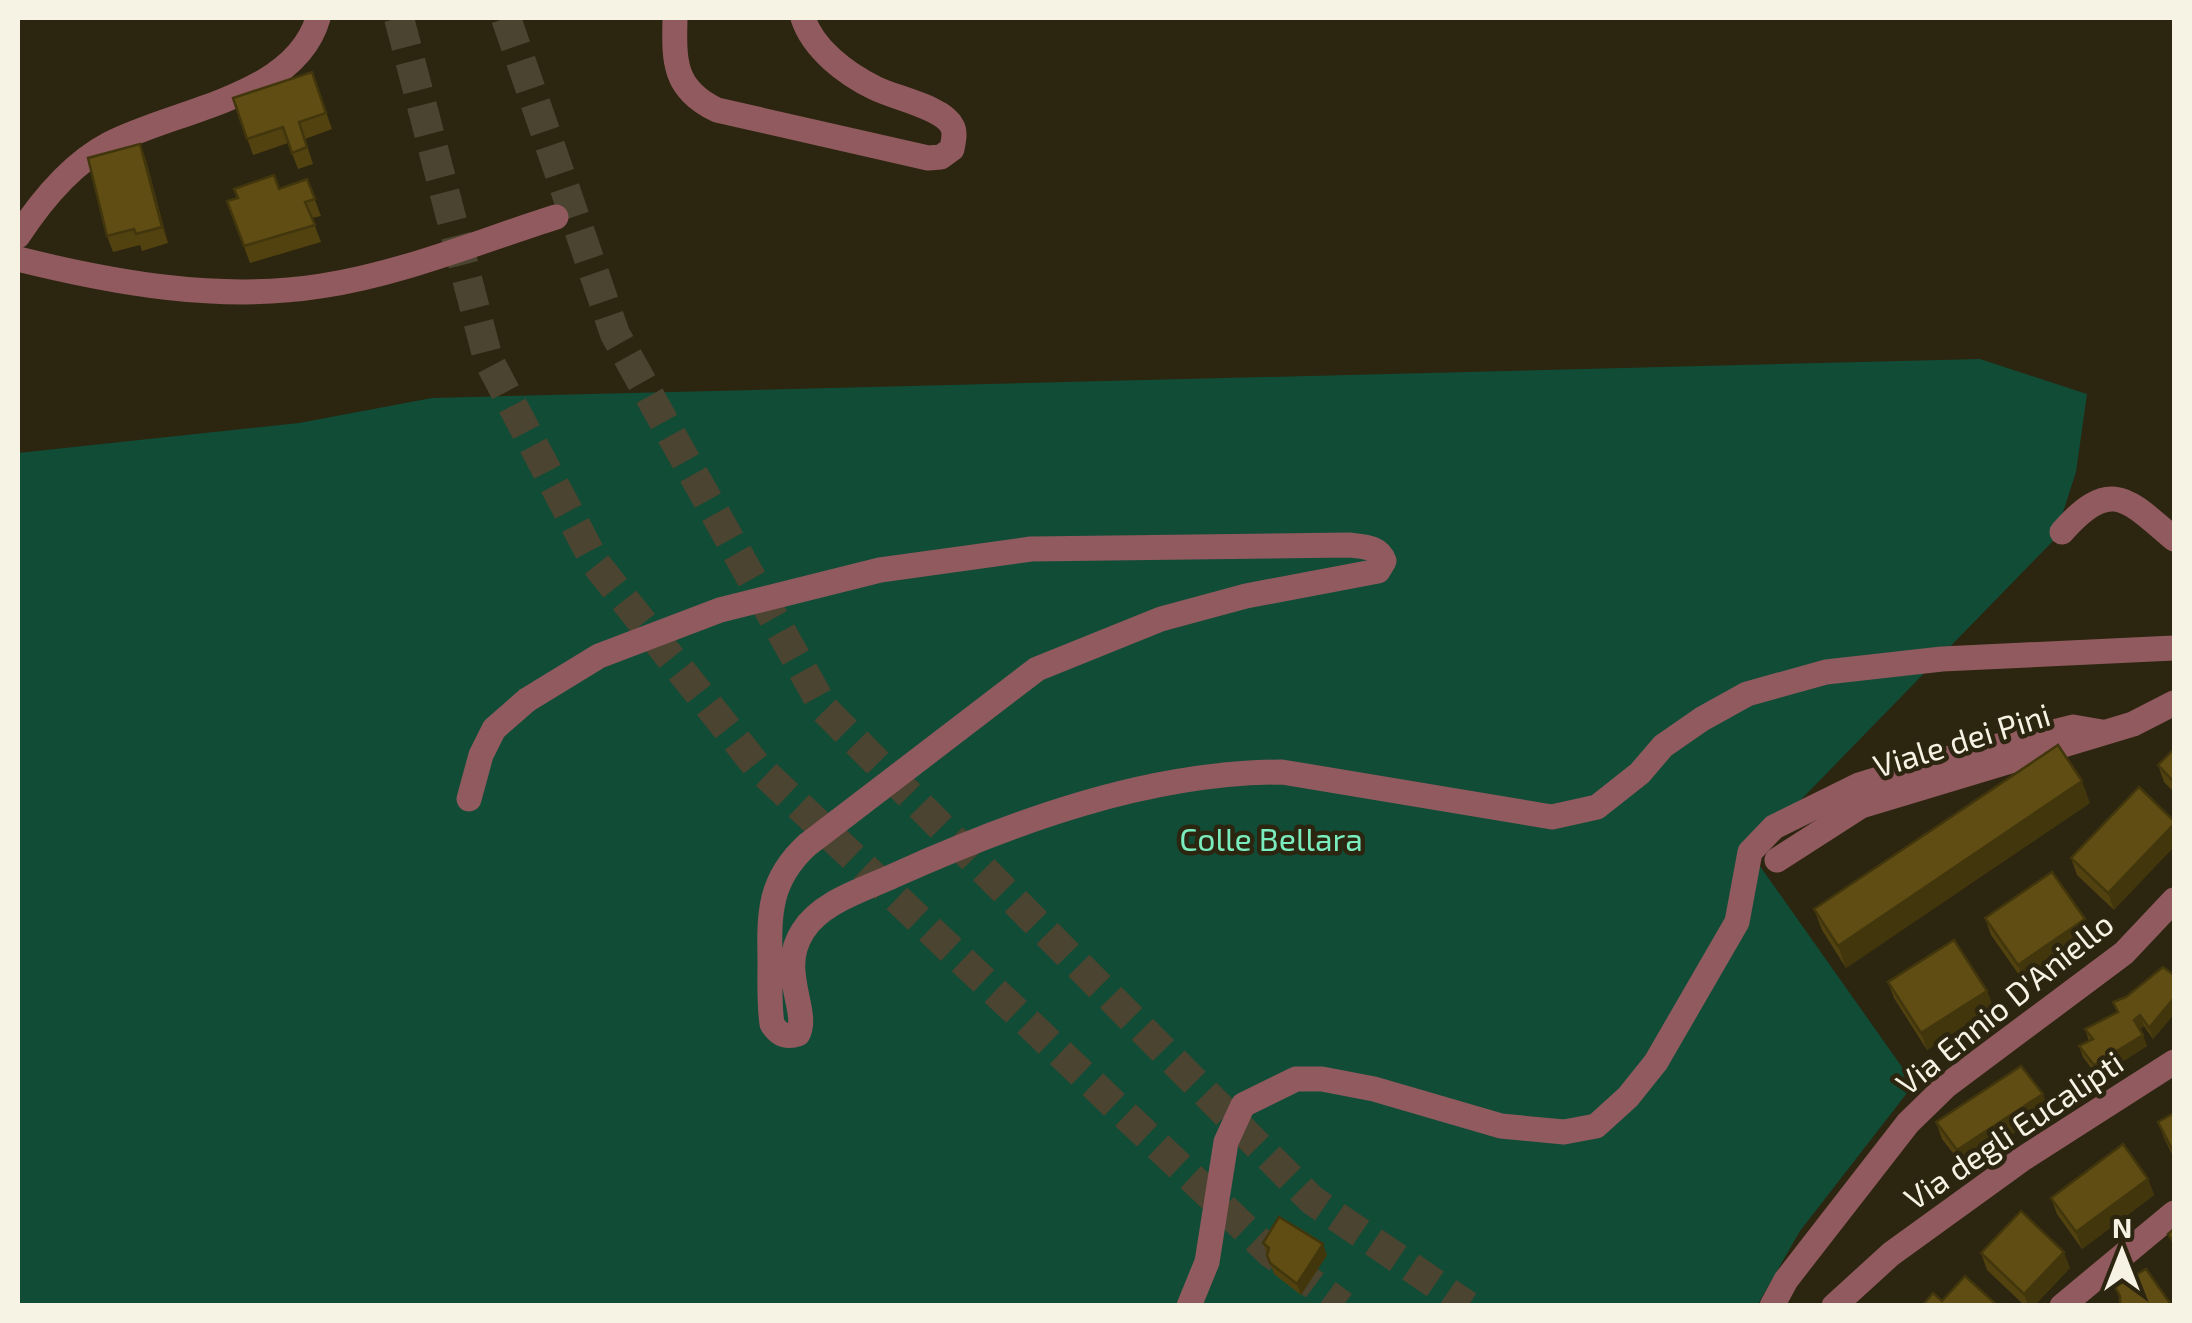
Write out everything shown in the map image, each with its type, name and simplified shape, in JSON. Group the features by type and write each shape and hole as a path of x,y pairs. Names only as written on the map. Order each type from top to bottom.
{"street":[{"path":"18,236 57,185 106,146 282,72 312,38 318,18"},
{"path":"676,18 676,58 682,81 698,99 717,110 928,158 952,149 952,126 943,115 874,88 833,60 814,41 803,18"},
{"path":"18,259 106,281 236,292 321,286 400,267 556,217"},
{"path":"2062,532 2080,511 2106,498 2134,496 2174,539"},
{"path":"469,799 481,756 494,729 527,700 599,656 720,610 880,570 1031,549 1350,544 1382,555 1384,560 1378,571 1246,596 1161,619 1037,669 807,845 790,861 780,878 769,921 772,1024 778,1033 790,1037 798,1034 803,1025 791,974 800,935 810,922 829,906 1021,822 1134,792 1236,772 1282,772 1552,817 1597,807 1640,774 1663,746 1747,694 1826,672 1942,659 2174,648"},
{"name":"Viale dei Pini","path":"1777,860 1860,806 2132,724 2174,703"},
{"path":"1189,1306 1207,1262 1226,1142 1243,1104 1296,1079 1322,1078 1501,1126 1564,1132 1596,1126 1620,1106 1656,1062 1737,922 1750,852 1774,827 1858,786 1934,762 2073,728 2102,732"},
{"name":"Via Ennio D'Aniello","path":"1772,1306 1786,1280 1908,1123 1946,1086 2124,953 2174,900"},
{"name":"Via degli Eucalipti","path":"1834,1306 1891,1254 2021,1160 2174,1062"},
{"path":"2062,1306 2174,1214"}],"green space":[{"name":"Colle Bellara","path":"1980,359 2087,394 2076,472 2054,540 1750,852 1914,1084 1800,1231 1757,1306 18,1305 18,453 299,423 432,398"}],"building":[{"path":"312,72 326,113 299,122 307,147 292,153 283,127 247,139 233,98"},
{"path":"140,144 162,227 107,236 88,158"},
{"path":"274,175 279,189 307,179 315,199 305,202 315,225 244,246 227,201 238,198 234,189"},
{"path":"2058,745 2082,781 1838,946 1814,909"},
{"path":"2174,749 2174,782 2158,765"},
{"path":"2139,787 2174,824 2108,893 2071,858"},
{"path":"2052,872 2085,919 2018,965 1985,918"},
{"path":"1954,940 1987,991 1921,1033 1888,982"},
{"path":"2163,967 2174,975 2174,998 2149,1028 2140,1015 2134,1020 2143,1035 2094,1065 2079,1046 2093,1039 2085,1029 2118,1012 2113,1002 2126,997"},
{"path":"2021,1066 2043,1094 1957,1150 1936,1122"},
{"path":"2174,1113 2174,1153 2158,1122"},
{"path":"2123,1144 2148,1179 2076,1232 2051,1198"},
{"path":"2021,1211 2064,1252 2024,1294 1981,1253"},
{"path":"1279,1217 1323,1244 1297,1284 1270,1263 1269,1248 1263,1243"},
{"path":"2146,1269 2172,1306 2120,1306 2115,1287"},
{"path":"1965,1276 1998,1306 1922,1306 1933,1293 1942,1301"}],"tunnel":[{"path":"399,18 488,359 596,564 756,765 1272,1254 1343,1306"},
{"path":"506,18 615,334 825,710 1312,1200 1468,1306"}]}
